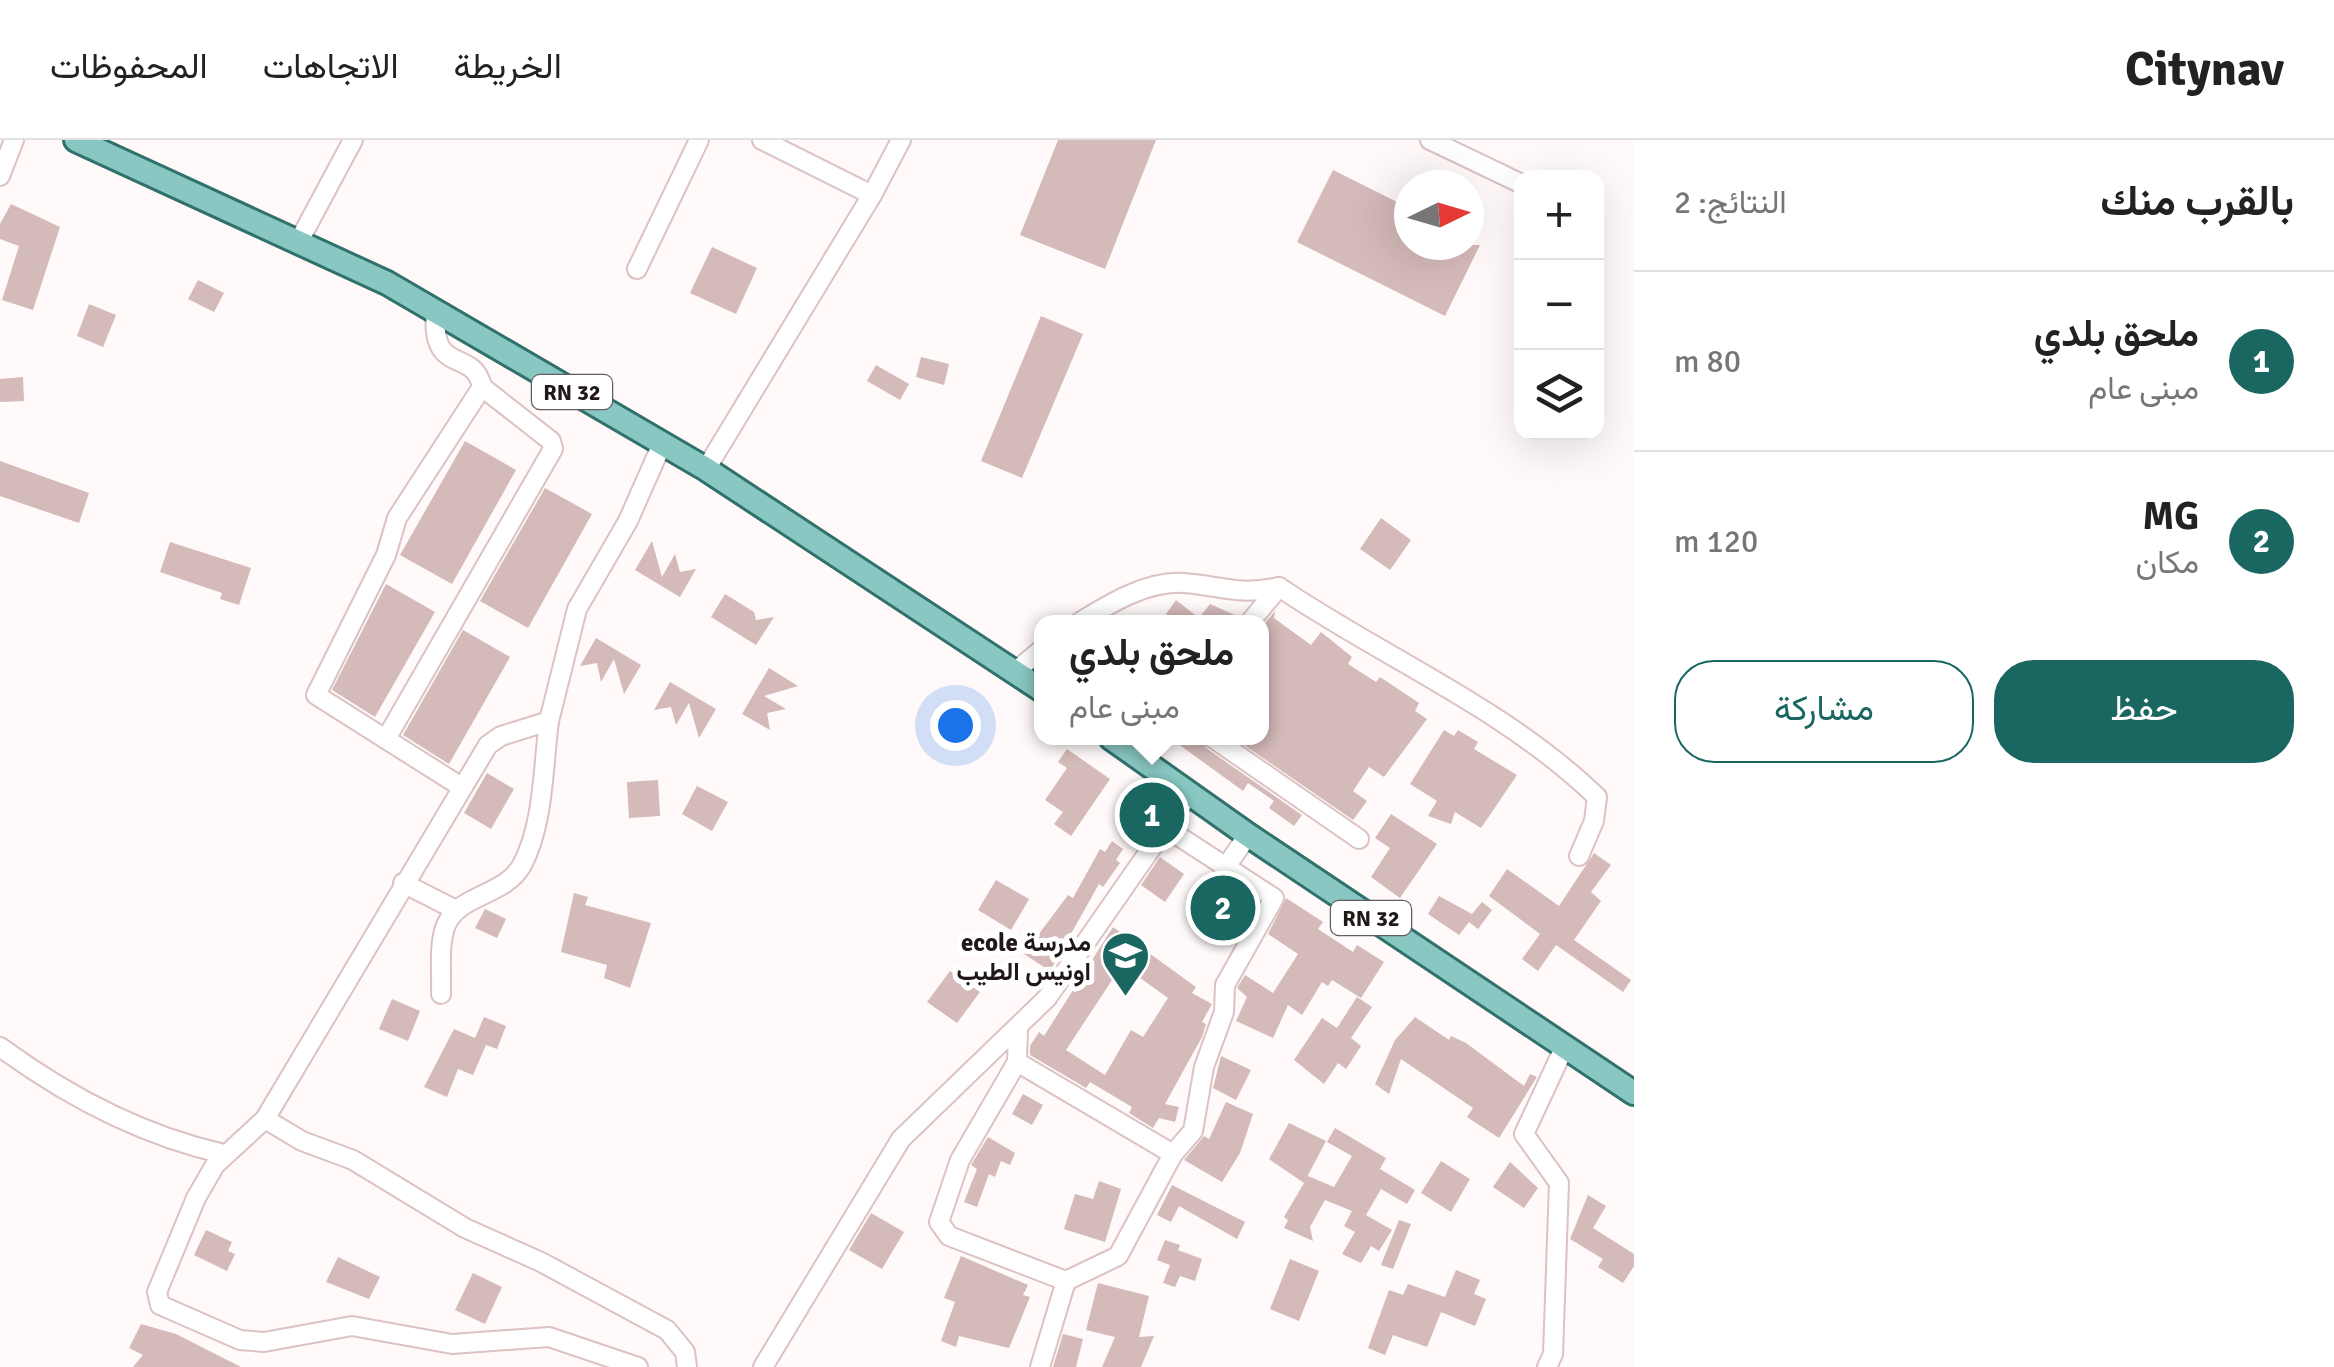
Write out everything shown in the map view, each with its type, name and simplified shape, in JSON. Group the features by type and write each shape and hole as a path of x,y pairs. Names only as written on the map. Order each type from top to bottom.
{"main road":[{"name":"RN 32","path":"76,140 299,241 436,312 706,469 1034,684"},
{"name":"RN 32","path":"1122,745 1248,835 1634,1093"}],"street":[{"path":"0,176 14,140"},
{"path":"299,241 353,140"},
{"path":"637,270 699,140"},
{"path":"762,140 872,195"},
{"path":"706,469 872,195 900,140"},
{"path":"1430,140 1514,180"},
{"path":"386,739 553,449 551,440 482,387 470,368 439,350 434,338 436,312"},
{"path":"460,786 319,700 317,688 386,555 397,518 482,387"},
{"path":"441,994 442,939 456,910 506,886 522,864 534,831 548,721 577,610 628,521 662,444"},
{"path":"1091,615 1118,598 1180,582 1246,594 1278,587 1457,694 1568,769 1597,797 1594,821 1579,856"},
{"path":"1256,615 1278,587"},
{"path":"1016,672 1034,656"},
{"path":"548,721 501,736 488,746 460,786 266,1119 224,1154 196,1198 157,1292 160,1305 240,1340 264,1342 352,1326 452,1344 549,1337 638,1367"},
{"path":"1141,758 1152,745"},
{"path":"1223,745 1358,840"},
{"path":"762,1367 901,1139 1047,998 1190,794"},
{"path":"1018,1028 1017,1062 960,1160 939,1222 948,1236 1066,1280 1118,1256 1173,1154 1193,1131 1204,1067 1224,1012 1226,985 1274,898 1166,828"},
{"path":"1225,868 1248,835"},
{"path":"404,883 456,910"},
{"path":"0,1047 67,1092 154,1134 224,1154"},
{"path":"1547,1367 1552,1354 1559,1184 1524,1134 1564,1048"},
{"path":"1017,1062 1173,1154"},
{"path":"266,1119 302,1141 353,1160 464,1228 541,1262 667,1330 684,1352 687,1367"},
{"path":"1040,1367 1066,1280"}],"building":[{"path":"1058,140 1156,140 1105,269 1020,235"},
{"path":"1333,170 1394,200 1394,260 1473,260 1445,316 1297,242"},
{"path":"11,204 60,227 33,310 2,300 19,246 0,239 0,224"},
{"path":"712,247 757,268 736,314 690,293"},
{"path":"198,280 224,293 214,312 188,299"},
{"path":"89,304 116,315 103,347 77,336"},
{"path":"1041,316 1083,334 1022,478 981,461"},
{"path":"921,357 949,364 944,385 916,377"},
{"path":"876,365 909,384 900,400 867,381"},
{"path":"23,377 24,401 0,402 0,379"},
{"path":"465,441 516,470 452,584 400,555"},
{"path":"0,461 89,493 79,523 0,496"},
{"path":"545,488 592,514 528,628 480,601"},
{"path":"1381,518 1411,540 1390,570 1360,549"},
{"path":"652,541 662,577 675,554 680,572 696,569 680,597 635,570"},
{"path":"170,542 251,568 239,605 220,599 222,593 160,572"},
{"path":"386,584 435,612 375,717 332,690"},
{"path":"725,594 754,612 756,620 774,617 756,645 711,617"},
{"path":"1176,600 1195,615 1167,615"},
{"path":"1210,604 1235,615 1201,615"},
{"path":"1275,611 1274,618 1311,645 1321,632 1352,657 1348,664 1376,682 1380,677 1419,703 1415,711 1427,719 1384,777 1369,767 1353,791 1367,801 1353,820 1244,745 1269,745 1269,618"},
{"path":"463,630 510,657 449,764 403,735"},
{"path":"596,638 641,665 624,694 614,659 601,682 597,663 580,666"},
{"path":"769,668 798,686 764,696 786,709 767,713 770,730 742,714"},
{"path":"670,682 716,709 699,738 689,703 676,725 671,707 654,710"},
{"path":"1444,730 1454,736 1458,730 1478,742 1474,749 1517,775 1481,828 1455,812 1451,824 1428,816 1437,801 1410,784"},
{"path":"1180,745 1204,745 1302,815 1294,826 1269,808 1274,801 1248,783 1243,791"},
{"path":"1067,749 1110,779 1071,836 1054,824 1063,812 1045,800 1067,768 1058,762"},
{"path":"487,773 514,789 491,829 464,813"},
{"path":"658,780 660,816 629,818 627,782"},
{"path":"697,786 728,802 712,831 682,814"},
{"path":"1391,814 1437,844 1400,898 1371,877 1390,848 1375,838"},
{"path":"1112,841 1123,849 1116,860 1120,863 1103,887 1099,884 1050,971 1024,954 1068,895 1073,898 1100,849 1105,852"},
{"path":"1594,853 1611,865 1591,892 1601,901 1574,940 1631,980 1623,992 1556,945 1538,971 1522,959 1540,934 1489,896 1507,869 1559,906"},
{"path":"1160,857 1184,874 1165,902 1141,885"},
{"path":"996,880 1029,899 1011,930 978,910"},
{"path":"1219,884 1253,910 1231,939 1192,913"},
{"path":"574,893 588,897 585,905 651,923 630,988 604,978 607,965 561,952"},
{"path":"1439,896 1472,914 1482,902 1492,910 1478,929 1469,922 1459,935 1428,914"},
{"path":"1286,898 1323,922 1318,929 1353,952 1357,945 1384,962 1361,998 1332,980 1328,986 1322,982 1302,1015 1288,1005 1273,1038 1236,1021 1247,997 1237,988 1245,975 1273,993 1298,954 1268,934"},
{"path":"485,909 506,919 497,938 475,928"},
{"path":"1113,927 1196,987 1192,993 1212,1004 1202,1022 1206,1024 1202,1037 1165,1104 1179,1107 1175,1122 1159,1118 1153,1128 1129,1113 1132,1107 1090,1082 1086,1088 1030,1055 1030,1046 1039,1032 1044,1036","holes":["1122,965 1168,998 1143,1037 1131,1030 1105,1075 1066,1050"]},
{"path":"950,971 980,992 957,1023 927,1002"},
{"path":"1357,997 1372,1007 1351,1038 1361,1046 1346,1069 1338,1063 1324,1084 1294,1060 1322,1018 1337,1028"},
{"path":"392,999 420,1011 408,1041 379,1029"},
{"path":"484,1017 506,1026 497,1049 486,1045 473,1075 458,1069 447,1097 424,1087 454,1029 475,1038"},
{"path":"1415,1017 1449,1040 1451,1036 1466,1043 1524,1086 1530,1074 1537,1077 1499,1138 1467,1117 1473,1108 1401,1059 1389,1094 1375,1084 1395,1040"},
{"path":"1221,1056 1251,1070 1236,1100 1213,1088"},
{"path":"1023,1094 1043,1105 1032,1125 1012,1114"},
{"path":"1226,1102 1253,1114 1240,1153 1222,1182 1184,1160 1204,1136 1209,1139"},
{"path":"1289,1123 1326,1141 1306,1179 1308,1176 1334,1187 1352,1156 1327,1142 1335,1128 1386,1158 1380,1169 1415,1190 1407,1204 1381,1189 1366,1215 1392,1230 1379,1251 1371,1246 1361,1263 1342,1254 1355,1232 1344,1226 1352,1211 1325,1200 1310,1227 1313,1241 1284,1228 1288,1220 1284,1217 1304,1183 1269,1159"},
{"path":"988,1137 1015,1153 1010,1165 1001,1161 995,1177 989,1174 977,1207 964,1202 977,1169 971,1165"},
{"path":"1441,1161 1470,1179 1451,1212 1421,1193"},
{"path":"1510,1162 1538,1188 1524,1208 1493,1187"},
{"path":"1099,1181 1121,1189 1105,1242 1064,1229 1075,1194 1093,1199"},
{"path":"1172,1185 1245,1222 1237,1239 1179,1206 1171,1222 1157,1215"},
{"path":"1588,1195 1606,1206 1593,1228 1634,1254 1634,1266 1623,1283 1598,1267 1603,1259 1570,1239"},
{"path":"871,1213 904,1232 882,1269 849,1250"},
{"path":"1399,1220 1411,1224 1393,1269 1381,1265"},
{"path":"206,1230 232,1242 228,1251 235,1254 227,1271 194,1255"},
{"path":"1165,1240 1202,1259 1195,1281 1180,1276 1175,1287 1163,1283 1170,1265 1157,1260"},
{"path":"961,1256 1028,1285 1023,1295 1030,1297 1009,1348 959,1336 956,1347 941,1341 955,1302 944,1298"},
{"path":"338,1257 380,1277 369,1299 326,1282"},
{"path":"1290,1259 1319,1271 1299,1321 1270,1309"},
{"path":"1456,1270 1480,1280 1474,1294 1486,1299 1475,1326 1441,1312 1427,1347 1393,1335 1385,1355 1368,1348 1389,1290 1403,1295 1408,1284 1445,1297"},
{"path":"473,1273 502,1287 485,1324 455,1310"},
{"path":"1098,1283 1149,1296 1139,1337 1154,1336 1141,1367 1102,1367 1115,1337 1086,1330"},
{"path":"141,1324 176,1334 241,1367 133,1367 143,1355 129,1348"},
{"path":"1063,1334 1083,1339 1076,1367 1053,1367"}],"place":[{"name":"ملحق بلدي","path":"1152,815"},
{"name":"MG","path":"1223,908"},
{"name":"ecole مدرسة اونيس الطيب","path":"1126,998"}]}
